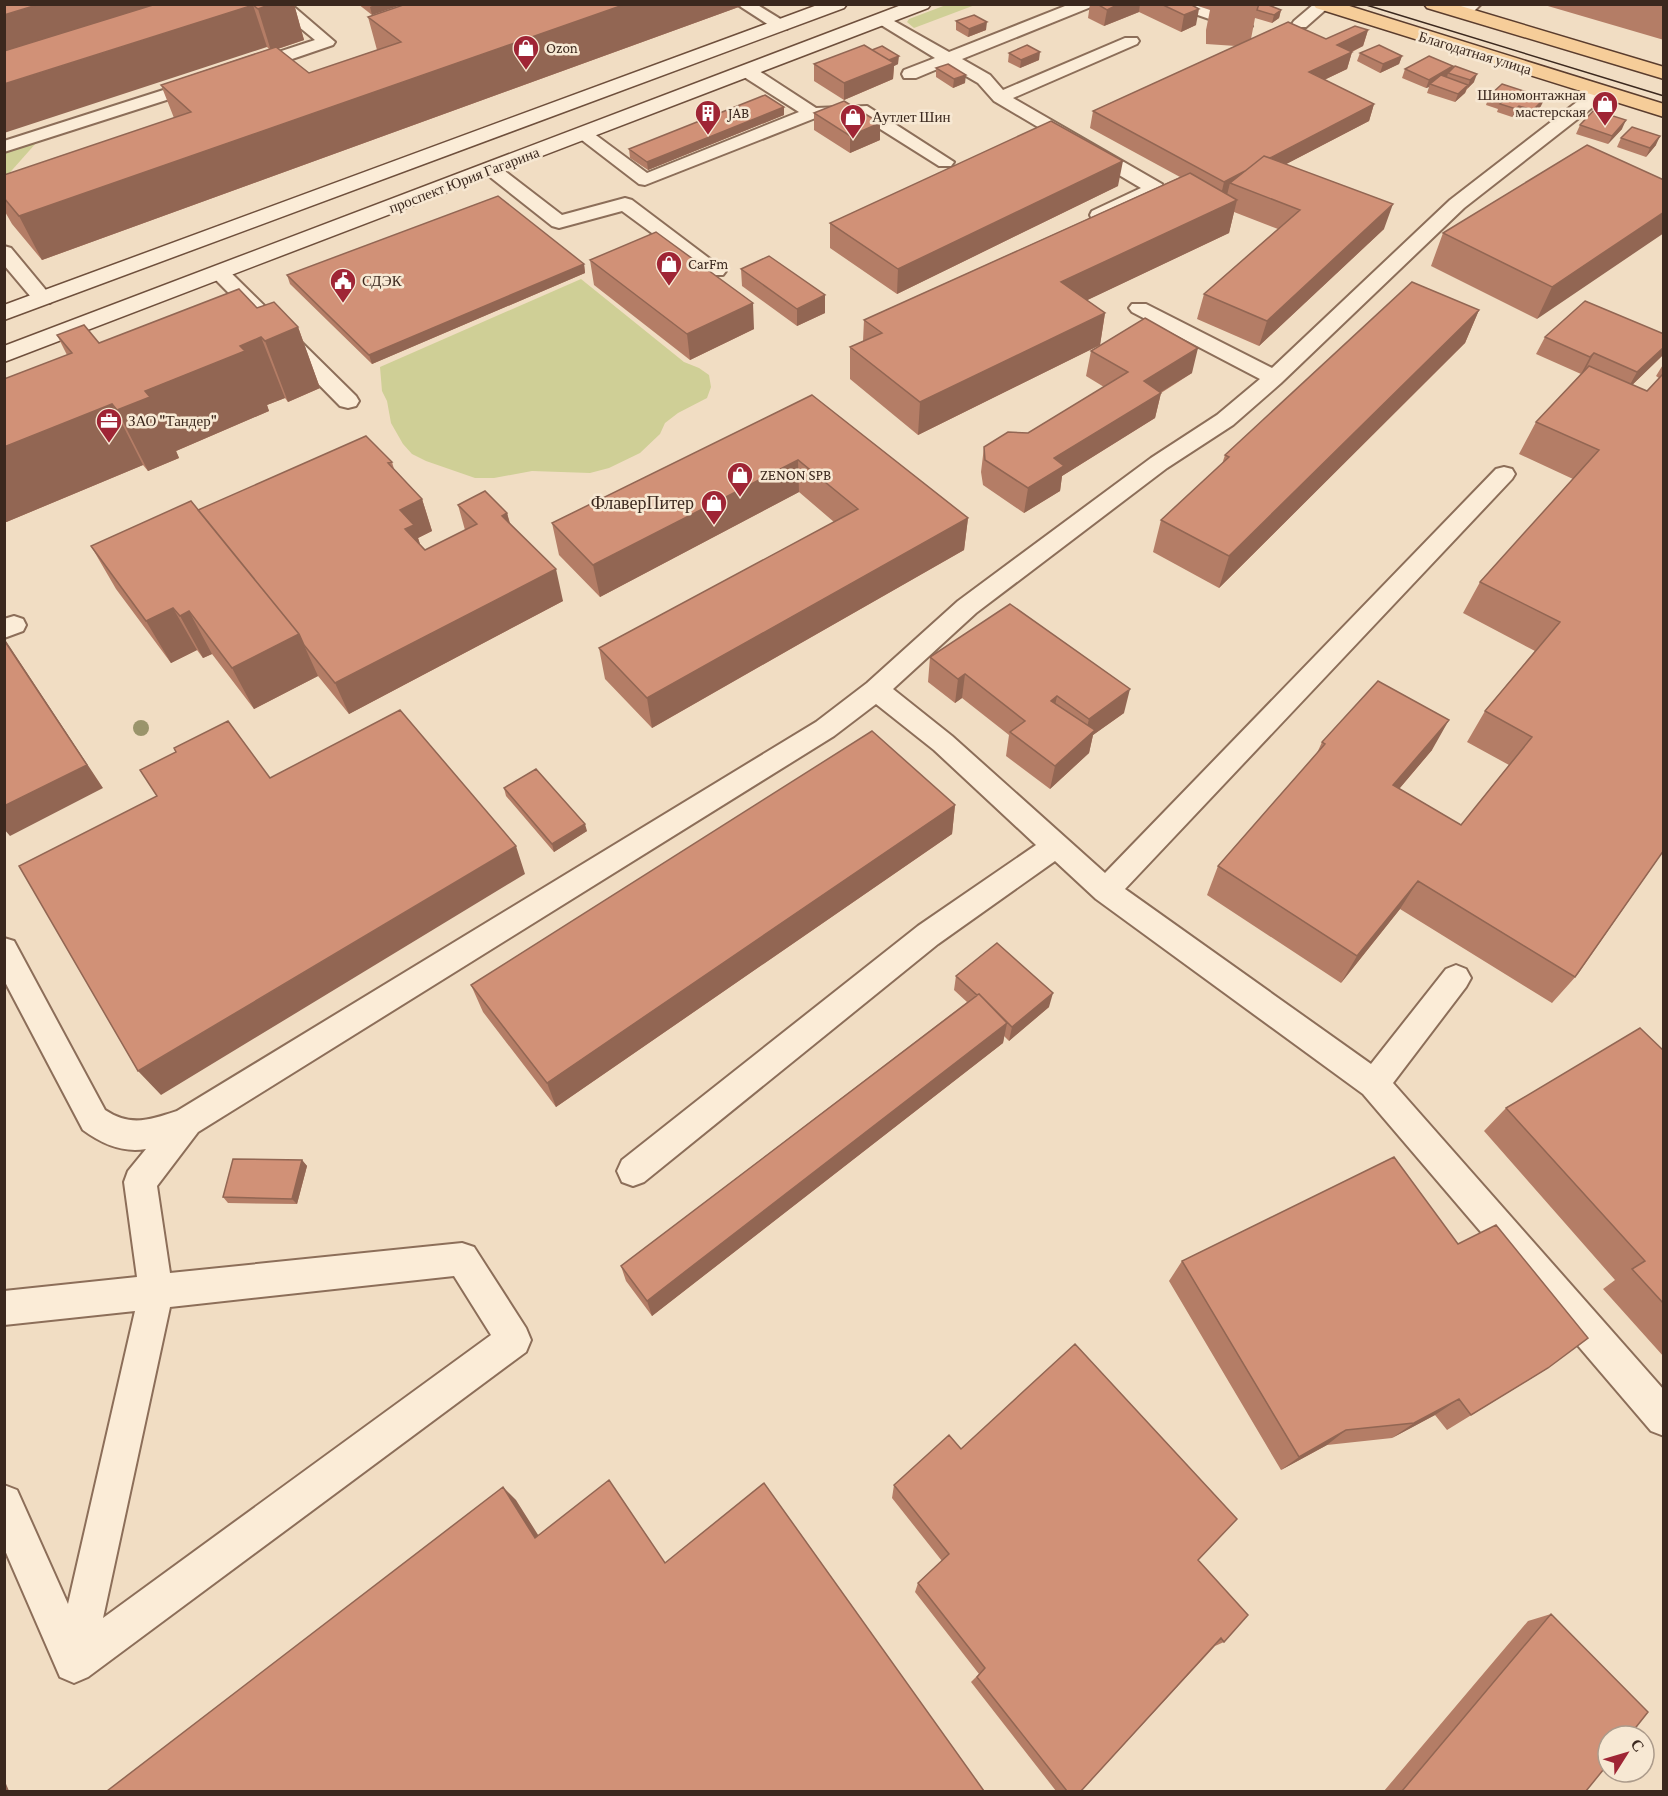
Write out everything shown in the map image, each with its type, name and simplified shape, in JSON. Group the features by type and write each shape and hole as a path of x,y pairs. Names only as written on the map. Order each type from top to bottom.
{"main road":[{"name":"проспект Юрия Гагарина","path":"4,314 838,4"},
{"name":"проспект Юрия Гагарина","path":"4,355 922,4"},
{"name":"Благодатная улица","path":"1433,4 1468,9 1664,73"},
{"name":"Благодатная улица","path":"1322,5 1664,111"}],"lane":[{"path":"910,74 1085,4"},
{"path":"1181,4 1248,27"},
{"path":"746,5 781,26"},
{"path":"1300,24 1322,5"},
{"path":"238,71 327,42 287,9 270,6"},
{"path":"881,20 984,79 1000,97 1155,188 1082,223"},
{"path":"1000,97 1131,41"},
{"path":"747,72 812,113"},
{"path":"4,147 216,78"},
{"path":"4,950 94,1120 107,1130 126,1136 160,1132 187,1122 825,729 876,690 967,607 1159,463 1226,420 1274,378 1457,204 1601,92"},
{"path":"583,134 645,180 812,113 861,110 945,162"},
{"path":"491,169 559,222 625,204 716,271"},
{"path":"4,252 43,299"},
{"path":"220,273 348,401"},
{"path":"1139,308 1274,378"},
{"path":"235,319 257,310"},
{"path":"1106,891 1504,474"},
{"path":"876,690 943,743 1106,891 1374,1084 1664,1418"},
{"path":"633,1171 928,935 1057,845"},
{"path":"1374,1084 1456,978"},
{"path":"74,1663 156,1293 140,1182 187,1122"},
{"path":"4,1308 462,1258 514,1340 74,1663"},
{"path":"4,1503 74,1663"}],"green space":[{"path":"946,5 975,5 914,28 907,22 909,19"},
{"path":"37,142 5,178 5,152"},
{"path":"581,279 684,362 709,375 711,387 707,398 678,413 665,423 660,434 640,453 609,468 590,473 532,471 494,478 475,478 412,454 403,444 391,423 387,401 382,391 380,367"}],"building":[{"path":"4,4 40,4 4,15"},
{"path":"156,4 271,4 258,9 253,5 4,84 4,51"},
{"path":"406,4 626,4 19,216 4,198 4,175 191,112 161,85 276,47 309,73 401,42 368,17"},
{"path":"1097,4 1119,4 1107,10"},
{"path":"1161,4 1190,4 1199,9 1184,15"},
{"path":"1259,4 1266,4 1281,10 1274,15 1257,10"},
{"path":"974,15 987,22 969,29 956,21"},
{"path":"1288,22 1326,39 1355,26 1368,30 1337,45 1352,52 1309,72 1374,104 1270,158 1264,156 1245,171 1224,182 1093,111"},
{"path":"864,45 894,63 844,83 814,64"},
{"path":"1027,45 1040,52 1021,60 1009,53"},
{"path":"1379,45 1402,56 1383,64 1360,53"},
{"path":"882,46 899,56 889,60 872,50"},
{"path":"1429,56 1453,66 1429,80 1405,69"},
{"path":"948,64 966,75 954,79 936,68"},
{"path":"1455,66 1477,74 1470,80 1448,73"},
{"path":"1441,75 1468,85 1458,94 1430,84"},
{"path":"1502,84 1545,98 1533,110 1519,106 1516,109 1500,104 1503,101 1489,96"},
{"path":"765,95 784,107 647,162 629,149"},
{"path":"844,101 880,123 850,136 814,113"},
{"path":"1594,110 1626,120 1612,136 1580,125"},
{"path":"1051,121 1123,161 898,269 830,223"},
{"path":"1632,127 1660,136 1650,148 1621,138"},
{"path":"1587,145 1664,180 1664,212 1552,287 1443,233"},
{"path":"1264,156 1393,204 1267,321 1204,294 1300,210 1230,183"},
{"path":"1190,173 1237,200 1061,282 1105,313 920,402 850,347 882,333 864,320"},
{"path":"498,196 584,264 369,355 287,275"},
{"path":"656,232 753,303 687,334 590,260"},
{"path":"769,256 825,295 797,309 741,269"},
{"path":"1412,282 1479,310 1229,556 1161,520 1229,457 1225,455"},
{"path":"239,289 257,308 274,302 298,327 265,341 261,337 240,346 245,351 145,391 150,397 117,410 112,404 4,447 4,379 72,353 57,335 84,325 99,343"},
{"path":"1585,301 1664,334 1664,347 1637,372 1594,353 1590,357 1545,337"},
{"path":"1145,318 1198,348 1144,381 1161,393 1054,458 1064,466 1028,488 985,460 984,447 1008,432 1028,433 1128,372 1091,351"},
{"path":"1589,366 1647,391 1664,375 1664,850 1575,977 1418,881 1357,956 1218,866 1325,744 1322,742 1378,681 1449,720 1393,785 1461,825 1532,737 1485,711 1560,622 1480,582 1599,450 1536,422"},
{"path":"812,395 968,518 647,698 599,648 858,509 798,460 593,565 552,523"},
{"path":"366,436 392,462 388,463 422,499 400,510 414,525 405,529 425,550 477,524 458,505 485,491 507,513 502,516 556,569 335,683 304,645 299,634 198,510"},
{"path":"191,501 299,634 232,668 189,611 180,616 173,608 146,621 91,546"},
{"path":"1010,604 1130,689 1089,719 1057,696 1051,701 1095,730 1055,766 1010,732 1025,721 965,674 958,679 930,657"},
{"path":"4,640 87,765 4,806"},
{"path":"400,710 516,846 138,1071 19,866 157,796 140,770 176,752 174,748 228,721 270,778"},
{"path":"872,731 955,805 547,1083 471,985"},
{"path":"536,769 585,824 552,844 504,788"},
{"path":"997,943 1053,993 1012,1027 979,994 977,995 956,976"},
{"path":"979,994 1007,1023 647,1301 621,1266"},
{"path":"1640,1028 1664,1051 1664,1304 1632,1269 1645,1261 1506,1108"},
{"path":"1394,1157 1458,1244 1496,1225 1588,1338 1548,1368 1471,1415 1459,1399 1414,1423 1346,1430 1299,1457 1182,1261"},
{"path":"233,1159 302,1160 292,1199 223,1197"},
{"path":"1075,1344 1237,1519 1198,1560 1248,1615 1224,1642 1221,1638 1081,1791 1067,1791 977,1677 985,1668 918,1583 949,1554 894,1485 949,1435 961,1449"},
{"path":"609,1480 665,1563 764,1483 984,1791 107,1791 503,1487 535,1538"},
{"path":"1551,1614 1648,1712 1638,1724 1596,1724 1596,1779 1586,1791 1402,1791"}],"tram line":[{"path":"1363,4 1664,96"}],"place":[{"name":"Ozon","path":"526,71"},
{"name":"Шиномонтажная мастерская","path":"1605,127"},
{"name":"JAB","path":"708,136"},
{"name":"Аутлет Шин","path":"853,140"},
{"name":"CarFm","path":"669,287"},
{"name":"СДЭК","path":"343,304"},
{"name":"ЗАО \"Тандер\"","path":"109,444"},
{"name":"ZENON SPB","path":"740,498"},
{"name":"ФлаверПитер","path":"714,526"}]}
